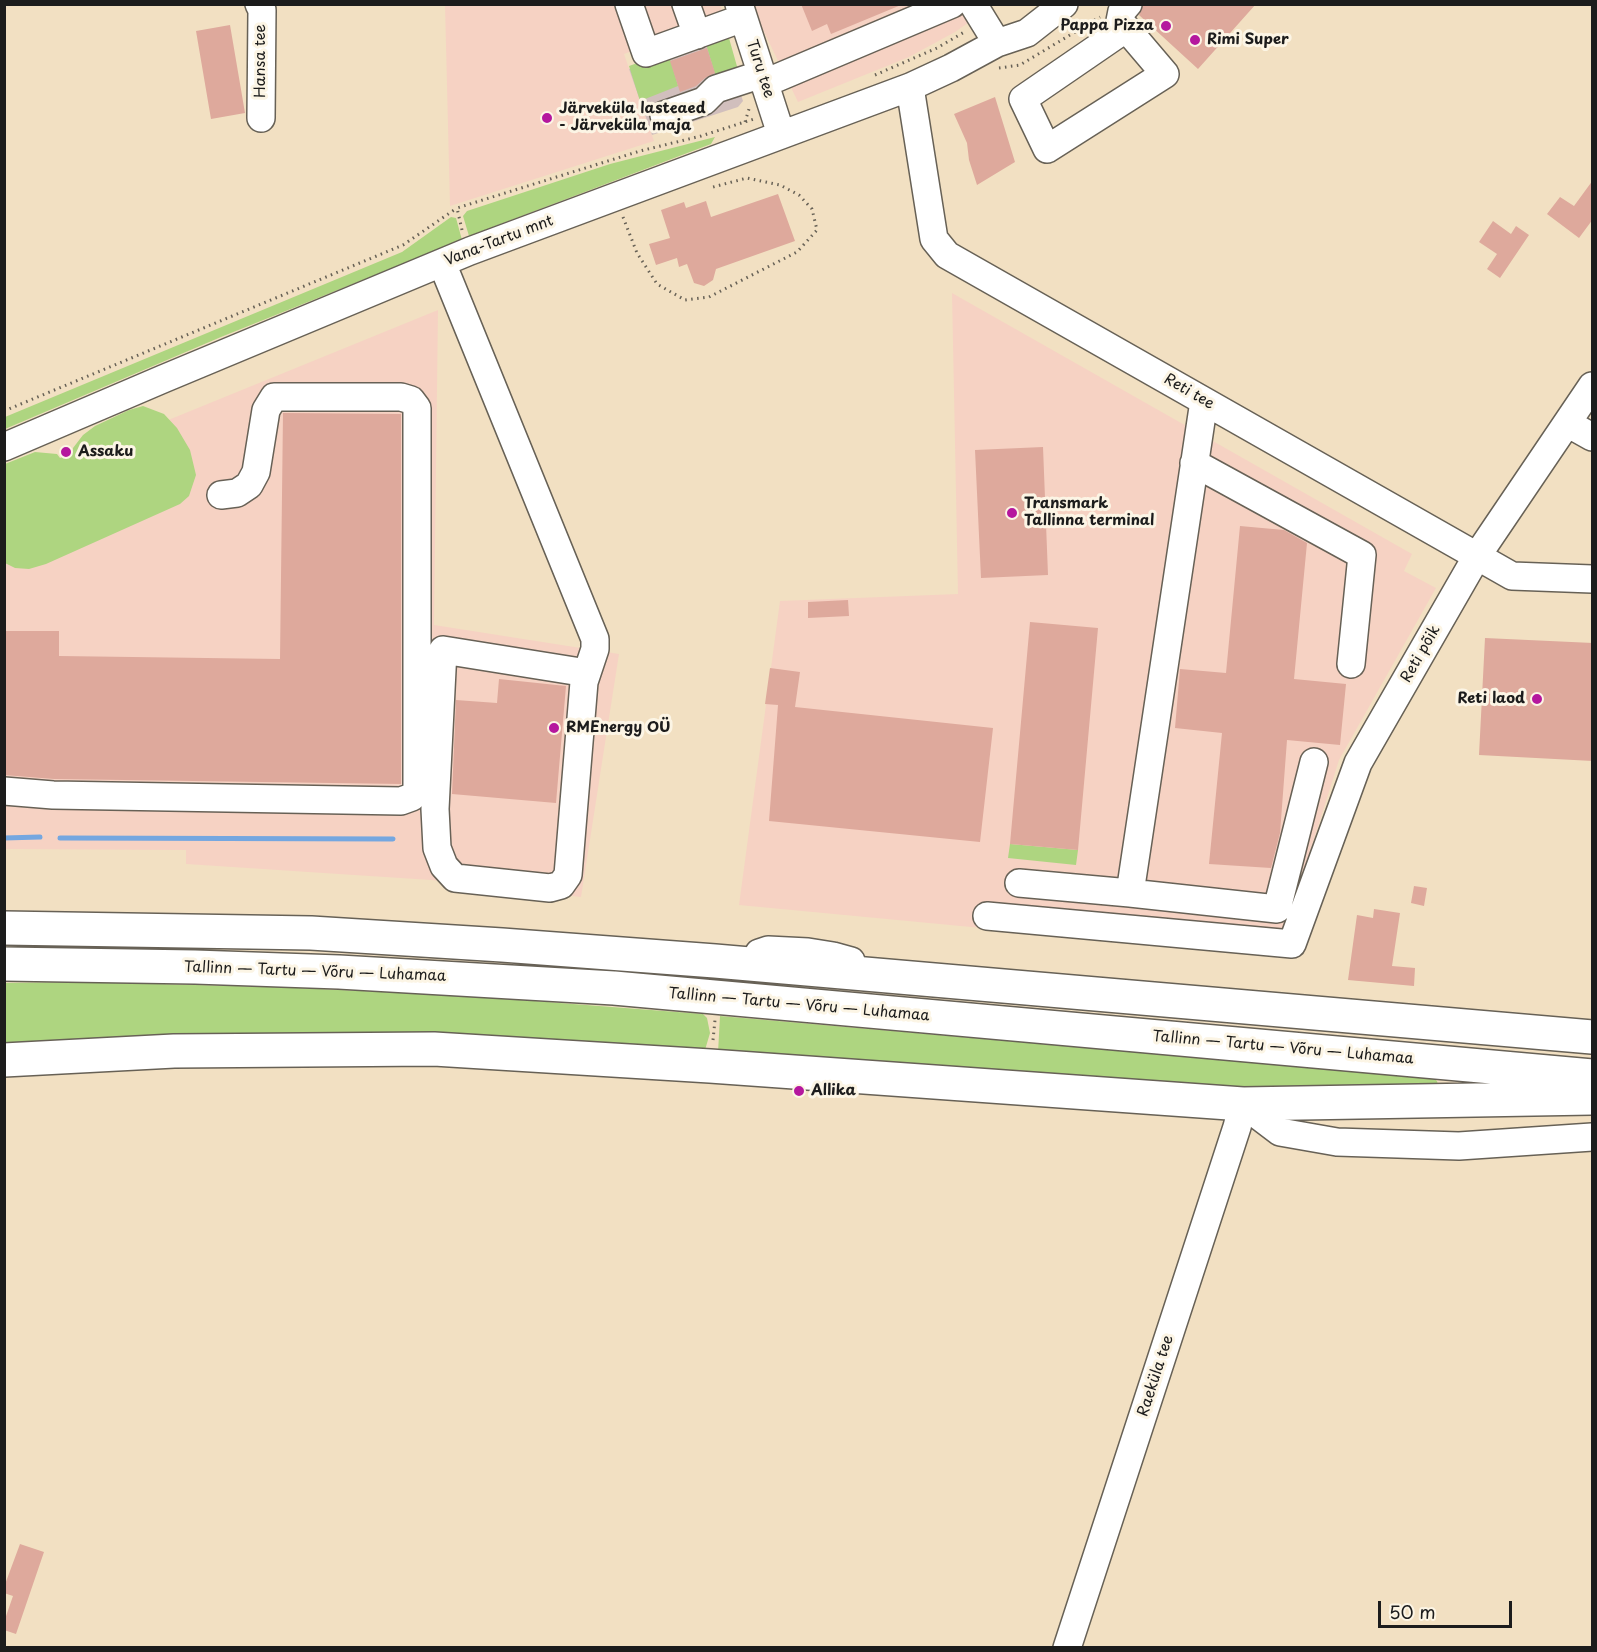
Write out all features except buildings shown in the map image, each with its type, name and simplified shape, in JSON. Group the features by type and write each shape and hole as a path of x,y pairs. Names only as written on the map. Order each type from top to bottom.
{"highway":[{"path":"4,917 47,927"},
{"path":"4,928 310,933 729,962 1593,1037"},
{"name":"Tallinn — Tartu — Võru — Luhamaa","path":"4,964 339,972 614,988 1593,1076"},
{"path":"4,1060 174,1051 434,1049 1243,1104 1593,1098"}],"street":[{"name":"Hansa tee","path":"259,4 262,10 261,118"},
{"path":"629,4 646,53 697,35 741,11"},
{"path":"686,4 697,35"},
{"path":"664,115 704,101 716,89 763,79 952,4"},
{"name":"Vana-Tartu mnt","path":"997,43 1039,4"},
{"name":"Vana-Tartu mnt","path":"4,447 470,251 910,87 997,43 1027,33 1064,4"},
{"path":"1027,33 1069,12 1079,4"},
{"name":"Turu tee","path":"741,11 781,134"},
{"path":"973,15 997,43"},
{"path":"1126,17 1165,74 1047,148 1023,99 1126,17"},
{"name":"Reti tee","path":"910,87 934,239 947,255 1512,576 1593,579"},
{"path":"442,263 595,639 595,649 584,682 568,875 561,885 550,888 455,878 444,866 437,848 435,809 443,650 586,673"},
{"path":"4,434 64,410 163,379"},
{"path":"4,461 63,437 114,411 163,379"},
{"name":"Reti põik","path":"1157,932 1292,944 1358,762 1477,556 1593,386"},
{"path":"4,791 53,795 401,801 412,797 417,790 417,408 411,400 401,398 274,397 266,410 256,472 249,485 237,493 221,495"},
{"path":"1130,893 1204,401"},
{"path":"1567,423 1593,437"},
{"path":"1194,463 1362,555 1351,664"},
{"path":"1019,883 1277,909 1314,762"},
{"path":"987,916 1157,932 1162,897"},
{"path":"1243,1104 1280,1132 1336,1142 1459,1146 1593,1137"},
{"name":"Raeküla tee","path":"1067,1647 1243,1104"}],"path":[{"path":"865,79 936,48 973,15"},
{"path":"4,411 403,245 458,208 761,116"},
{"path":"615,196 637,254 657,284 685,300 709,297 796,252 817,230 812,209 799,195 780,185 747,178 713,187 705,162"},
{"path":"458,208 459,223 470,251"}],"shaded area":[{"path":"995,4 955,32 909,57 798,102 751,5"},
{"name":"Järveküla lasteaed - Järveküla maja","path":"445,5 720,5 725,18 624,54 654,141 450,206"},
{"path":"722,39 743,101 738,107 652,135 629,69"},
{"path":"952,293 1412,554 1404,571 1436,588 1339,760 1277,956 739,905 780,601 958,594"},
{"path":"438,310 434,625 619,654 581,897 431,880 186,864 186,850 5,849 5,490 107,445"}],"green space":[{"path":"727,31 740,77 718,84 706,44 669,55 678,86 640,101 629,66"},
{"path":"715,137 711,144 469,236 463,216 467,211 610,164"},
{"path":"451,217 456,218 462,240 221,337 5,429 5,417 402,252"},
{"path":"143,406 164,414 177,428 190,450 196,475 189,496 180,504 46,564 29,569 15,568 5,563 5,464 35,452 57,454 60,458 73,452 73,448 83,435 95,426"},
{"path":"1010,844 1078,850 1076,865 1008,858"},
{"path":"78,982 276,987 469,996 703,1014 707,1018 710,1033 705,1050 5,1047 4,983"},
{"path":"720,1016 1433,1078 1438,1085 1311,1093 718,1053"}],"waterway":[{"path":"4,838 40,837"},
{"path":"60,838 393,839"}],"place":[{"name":"Pappa Pizza","path":"1166,26"},
{"name":"Rimi Super","path":"1195,40"},
{"name":"Järveküla lasteaed - Järveküla maja","path":"547,118"},
{"name":"Assaku","path":"66,452"},
{"name":"Transmark Tallinna terminal","path":"1012,513"},
{"name":"Reti laod","path":"1537,699"},
{"name":"RMEnergy OÜ","path":"554,728"},
{"name":"Allika","path":"799,1091"}]}
